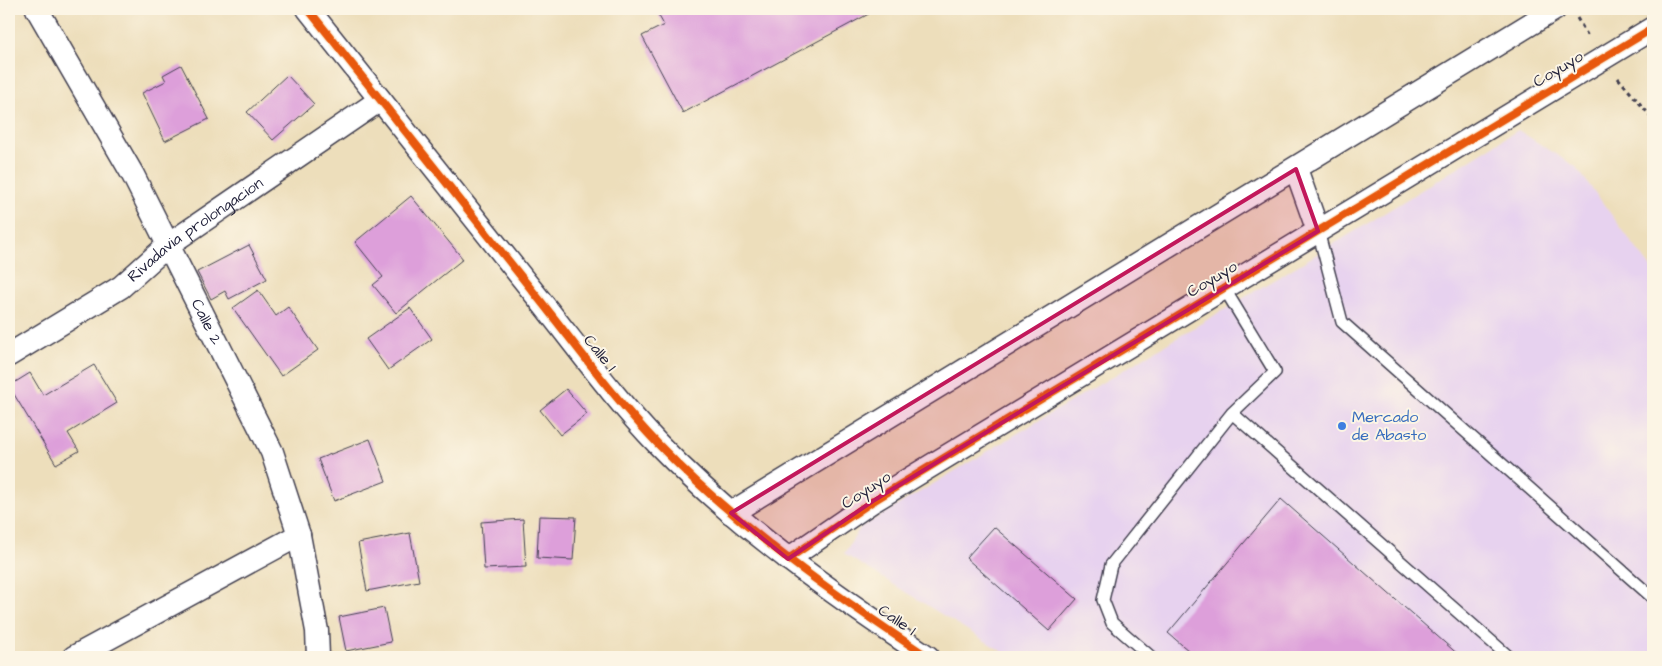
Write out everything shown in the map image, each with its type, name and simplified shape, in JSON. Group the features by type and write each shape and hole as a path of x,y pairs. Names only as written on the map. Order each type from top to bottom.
{"street":[{"name":"Calle 2","path":"37,9 133,175 272,452 299,535 316,631 318,657"},
{"name":"Calle 1","path":"308,9 657,444 731,513 838,598 928,657"},
{"path":"731,513 1555,9"},
{"name":"Coyuyo","path":"788,558 873,501 1653,28"},
{"name":"Rivadavia prolongacion","path":"9,355 121,287 168,245 380,100"},
{"path":"1296,169 1318,231"},
{"path":"74,657 299,535"}],"lane":[{"path":"1318,231 1342,322 1653,598"},
{"path":"1151,657 1112,623 1103,600 1111,565 1232,414 1275,372 1224,288"},
{"path":"1232,414 1509,657"}],"highlighted area":[{"path":"1296,169 1318,231 873,501 788,559 731,513"}],"shaded area":[{"name":"Mercado de Abasto","path":"1518,130 1576,167 1653,271 1653,657 1011,657 844,554 860,528 1362,227"}],"building":[{"path":"655,9 878,9 683,113 642,36 664,25"},
{"path":"181,65 209,119 165,141 142,93 166,81 163,75"},
{"path":"287,75 314,104 273,140 247,112"},
{"path":"411,196 463,259 396,313 373,285 383,277 355,242"},
{"path":"249,245 267,279 229,299 225,291 211,299 197,272"},
{"path":"258,290 276,316 288,307 318,350 281,376 233,308"},
{"path":"410,308 432,339 388,370 366,339"},
{"path":"94,365 117,403 68,433 79,451 56,464 9,386 30,373 43,395"},
{"path":"566,389 587,414 560,435 540,410"},
{"path":"370,439 386,481 334,501 318,459"},
{"path":"1281,499 1461,657 1196,657 1168,633"},
{"path":"539,516 576,517 573,560 537,558"},
{"path":"523,519 526,567 484,569 481,522"},
{"path":"994,527 1077,599 1049,631 966,558"},
{"path":"410,533 419,581 367,591 358,543"},
{"path":"384,608 391,642 346,651 339,617"}],"cycle path":[{"path":"308,9 609,388 658,444 721,503 787,558 857,609 928,657"},
{"path":"788,559 873,501 1653,28"}],"place":[{"name":"Mercado de Abasto","path":"1342,426"}]}
